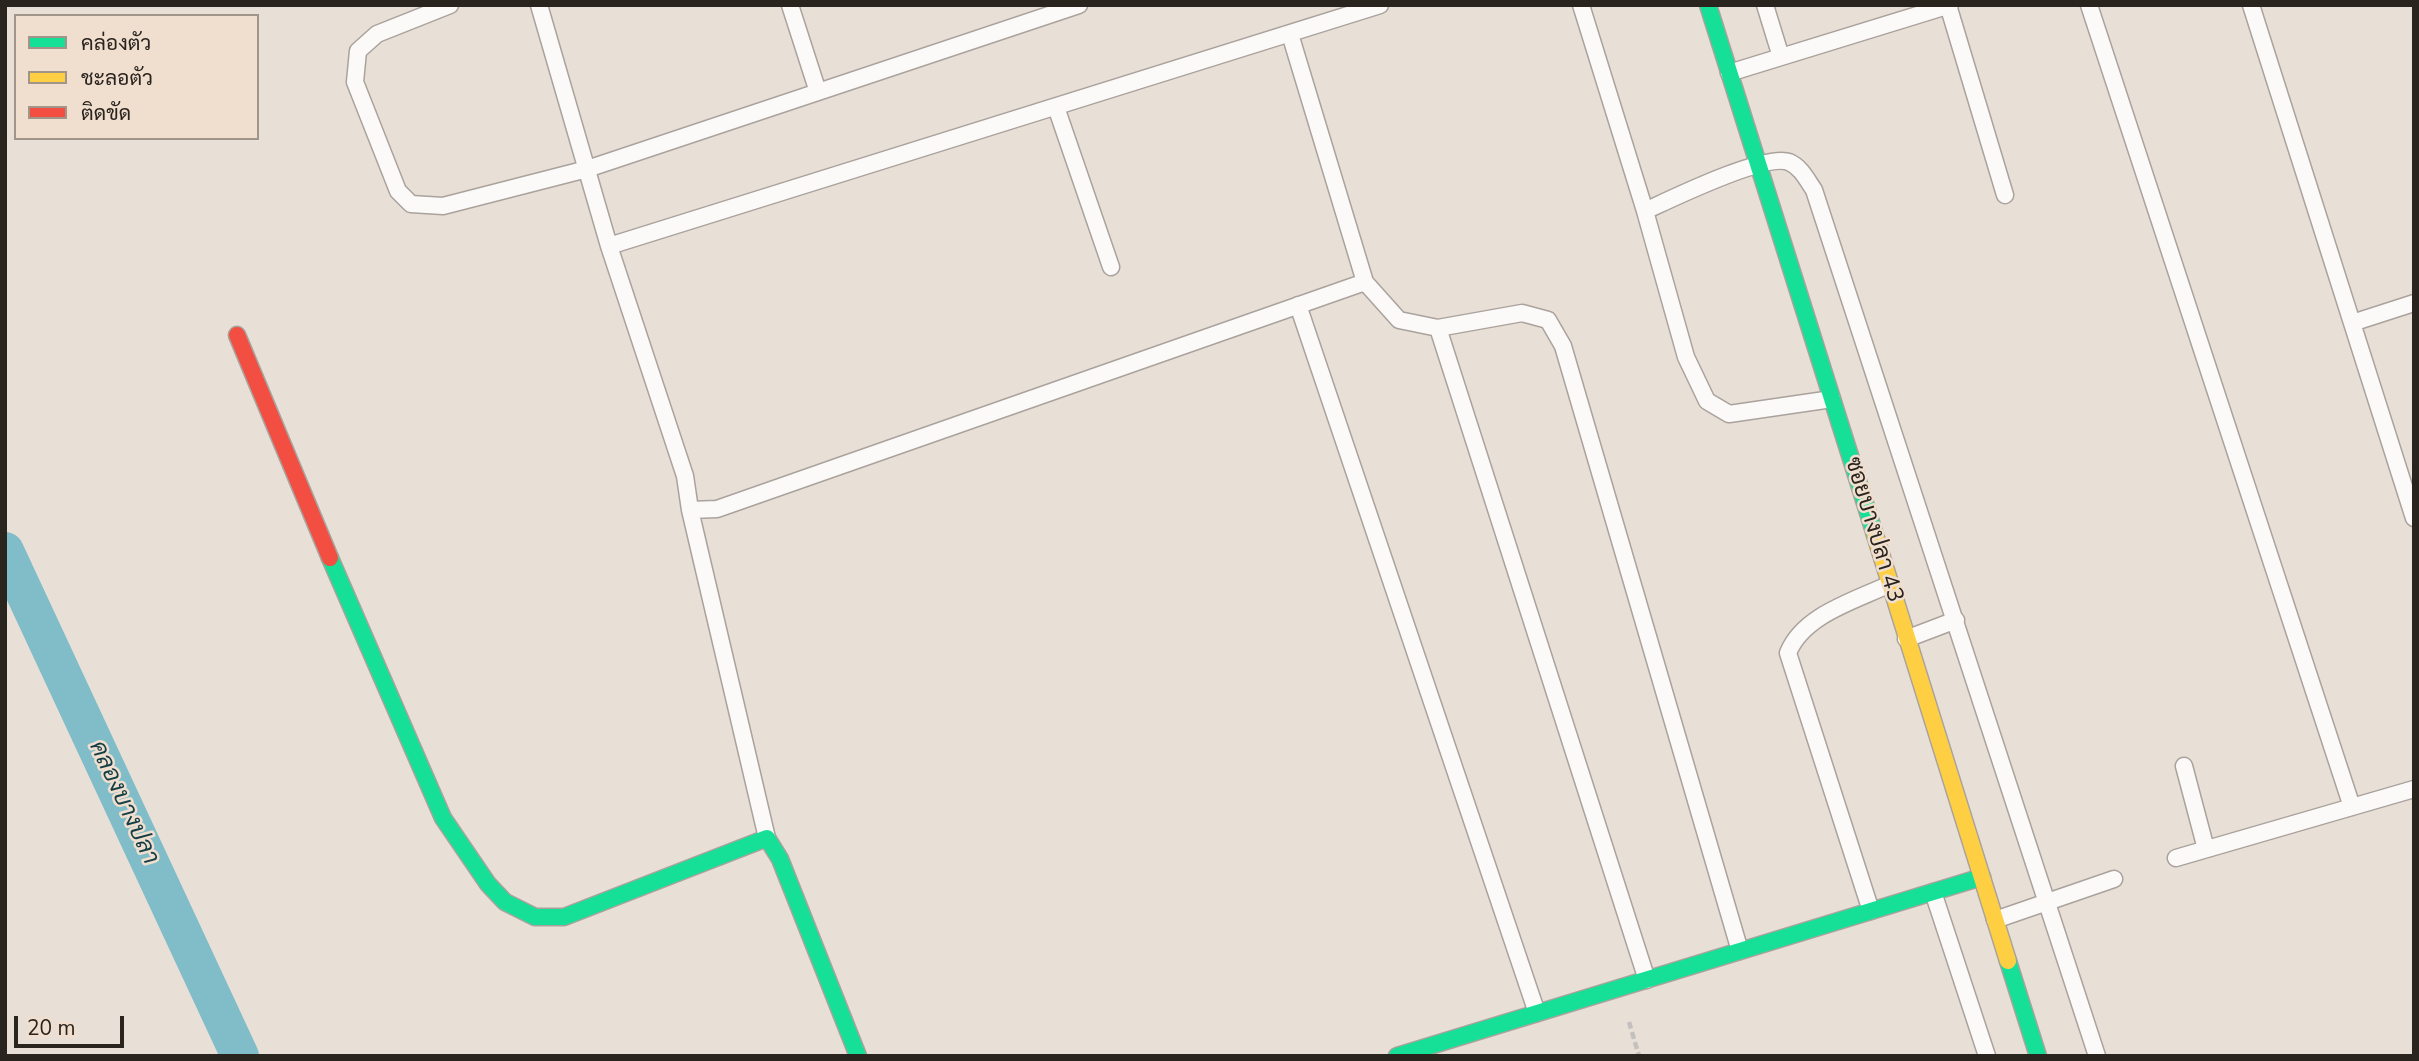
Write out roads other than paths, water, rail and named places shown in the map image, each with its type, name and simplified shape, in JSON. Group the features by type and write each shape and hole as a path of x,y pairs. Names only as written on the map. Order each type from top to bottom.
{"street":[{"name":"ซอยบางปลา 43","path":"1708,5 1756,165 2038,1056"},
{"path":"237,335 359,627 443,818 488,884 505,902 535,917 564,917 767,838 780,859 858,1056"},
{"path":"1397,1056 1982,877"}],"lane":[{"path":"450,5 377,34 358,51 355,82 398,191 411,204 443,206 586,169 1079,5"},
{"path":"539,5 609,246 685,476 690,510 767,838"},
{"path":"790,5 818,92"},
{"path":"609,246 1380,5"},
{"path":"1581,5 1645,211 1686,357 1707,401 1729,414 1832,399"},
{"path":"1765,5 1781,57"},
{"path":"1729,73 1949,5 2005,195"},
{"path":"2089,5 2352,807"},
{"path":"2251,5 2414,518"},
{"path":"1290,34 1365,282 1399,320 1437,328 1521,313 1548,320 1563,346 1740,951"},
{"path":"1056,107 1111,267"},
{"path":"1645,211 1756,165 1787,161 1800,170 1814,190 2097,1056"},
{"path":"690,510 717,509 1365,282"},
{"path":"1298,305 1537,1013"},
{"path":"2352,323 2413,305"},
{"path":"1437,328 1647,980"},
{"path":"1871,911 1788,653 1795,635 1829,612 1889,584"},
{"path":"1906,639 1956,620"},
{"path":"2184,766 2206,849"},
{"path":"2176,858 2414,789"},
{"path":"1995,920 2114,879"},
{"path":"1933,892 1987,1056"}],"waterway":[{"name":"คลองบางปลา","path":"5,551 240,1056"}]}
